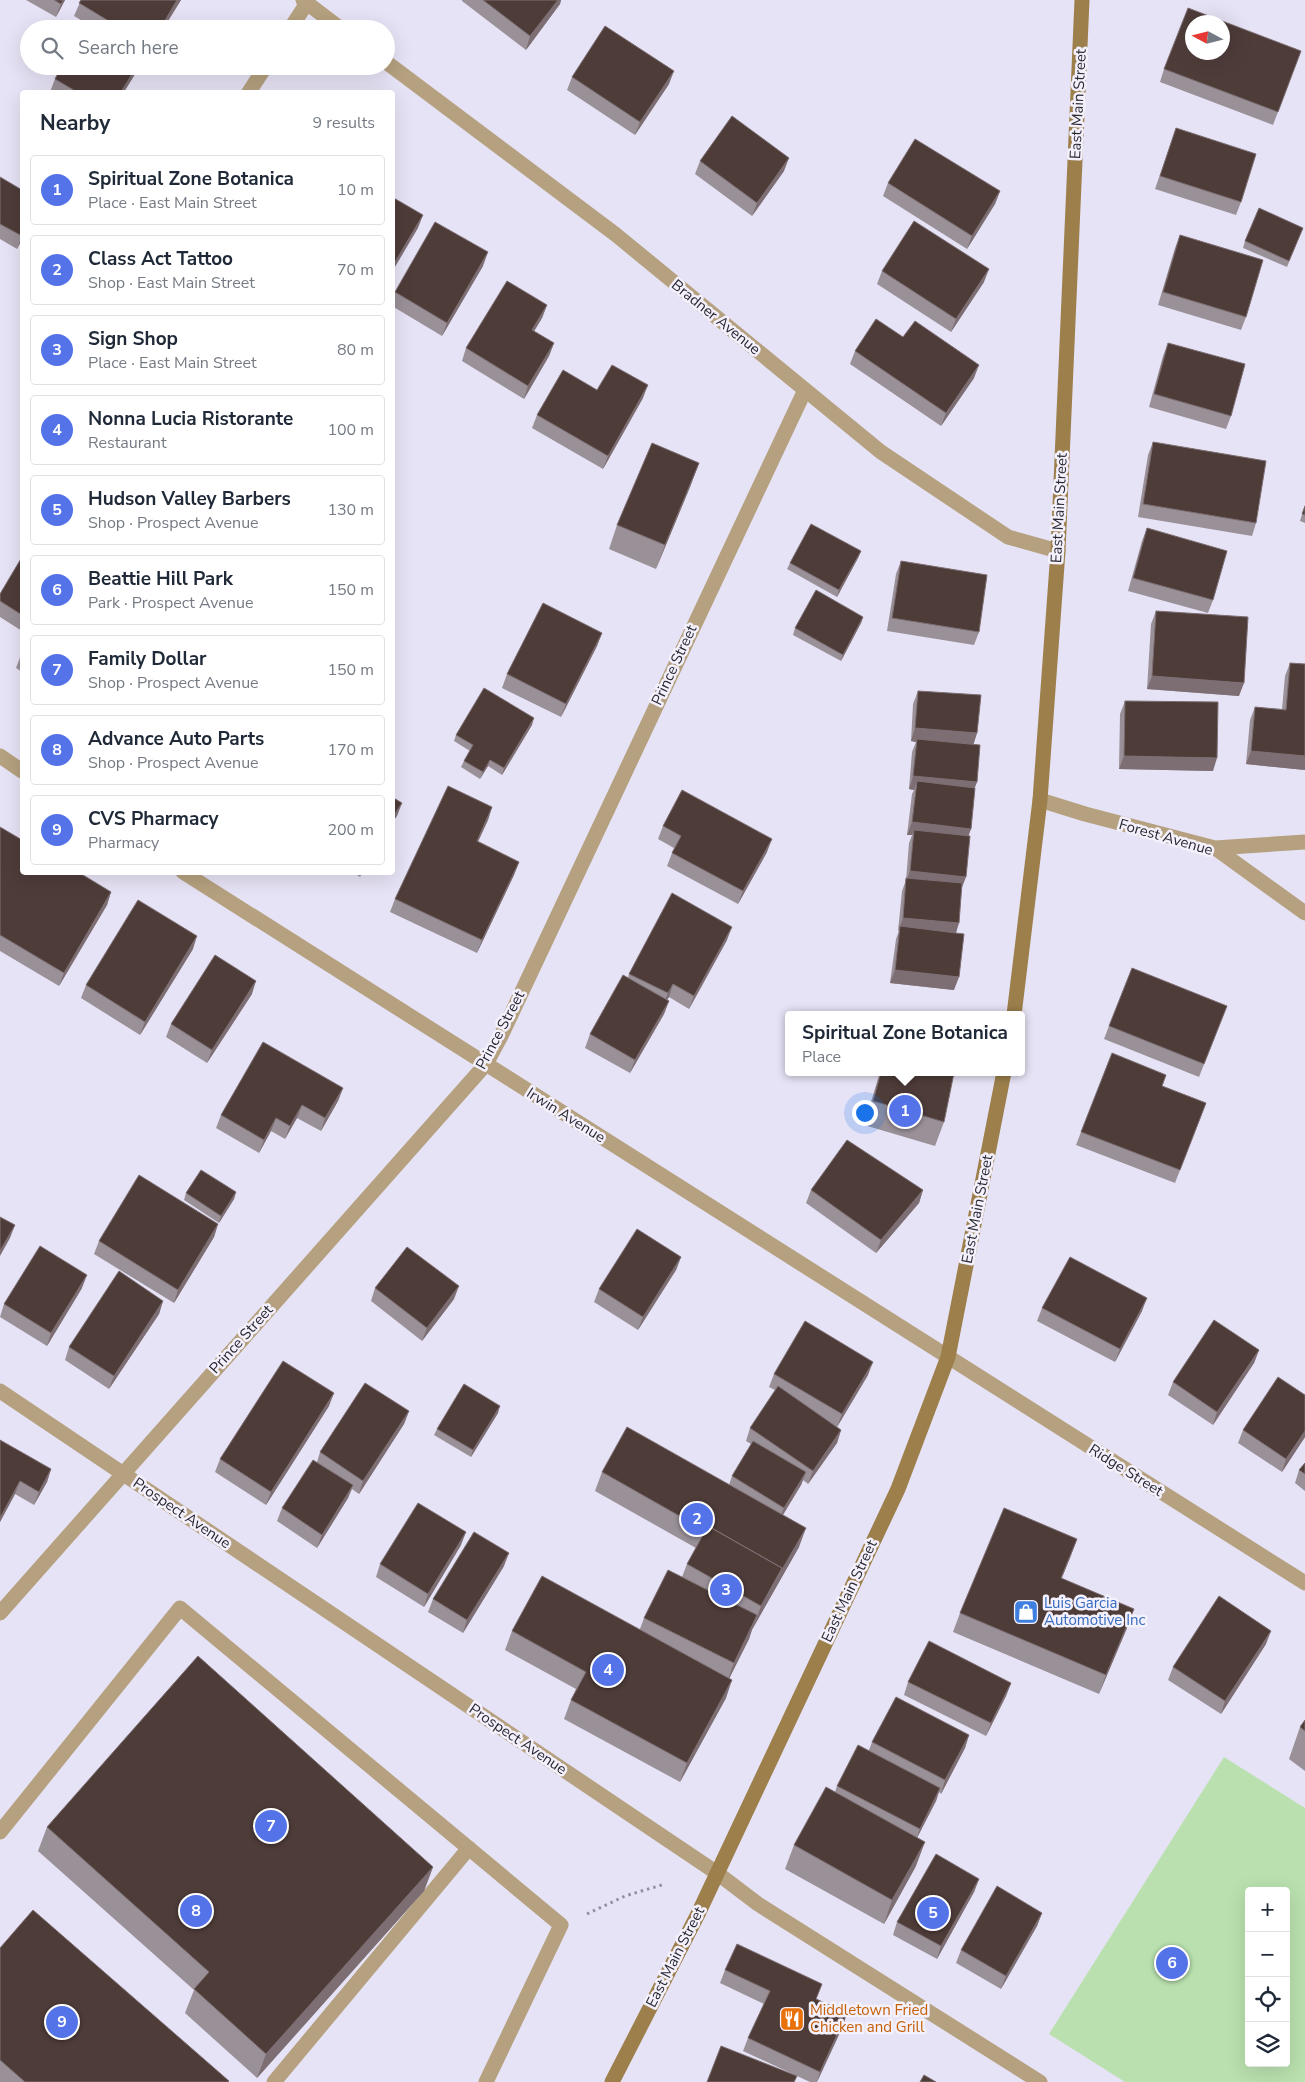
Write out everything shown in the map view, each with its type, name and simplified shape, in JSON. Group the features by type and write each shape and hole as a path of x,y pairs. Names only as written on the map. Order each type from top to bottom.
{"main road":[{"name":"East Main Street","path":"1014,1011 1040,800 1058,551 1082,0"},
{"name":"East Main Street","path":"612,2082 717,1873 898,1489 948,1358 1003,1076"}],"street":[{"path":"295,20 305,1 330,20"},
{"name":"Bradner Avenue","path":"395,69 615,234 881,452 1008,536 1058,551"},
{"path":"250,90 260,75"},
{"name":"Prince Street","path":"0,1613 486,1064 501,1036 805,390"},
{"path":"0,756 20,769"},
{"name":"Forest Avenue","path":"1040,800 1085,814 1215,848 1305,913"},
{"path":"1215,848 1305,842"},
{"name":"Irwin Avenue","path":"188,875 948,1358"},
{"name":"Ridge Street","path":"948,1358 1305,1583"},
{"name":"Prospect Avenue","path":"0,1391 717,1873 758,1904 1040,2082"},
{"path":"0,1832 180,1608 561,1925 486,2082"},
{"path":"274,2082 469,1848"}],"path":[{"path":"561,1925 625,1896 665,1884"}],"green space":[{"path":"1224,1757 1305,1808 1305,2082 1125,2082 1049,2034"}],"building":[{"path":"54,0 63,0 61,4"},
{"path":"81,0 177,0 165,20 107,20 79,3"},
{"path":"483,0 558,0 530,36"},
{"path":"1188,8 1206,15 1185,15"},
{"path":"1185,16 1185,60 1230,60 1230,24 1301,51 1278,112 1164,69"},
{"path":"605,26 674,71 640,122 572,77"},
{"path":"57,75 131,75 122,90 74,90 55,79"},
{"path":"732,116 789,158 757,203 700,161"},
{"path":"1176,128 1256,154 1241,202 1160,176"},
{"path":"915,139 1000,191 972,236 888,183"},
{"path":"0,177 20,189 20,235 0,224"},
{"path":"395,199 423,215 395,262"},
{"path":"1259,208 1303,228 1289,261 1245,241"},
{"path":"914,221 989,269 956,319 882,271"},
{"path":"435,222 488,252 447,323 395,292"},
{"path":"1180,235 1263,260 1246,317 1163,292"},
{"path":"507,281 547,305 532,330 554,343 528,386 466,348"},
{"path":"876,319 903,337 915,321 979,365 946,413 855,351"},
{"path":"1168,343 1245,364 1231,416 1154,394"},
{"path":"612,365 648,385 608,456 537,415 563,370 597,390"},
{"path":"1153,442 1266,461 1256,523 1143,504"},
{"path":"652,443 699,463 665,545 617,525"},
{"path":"811,524 861,551 839,590 790,563"},
{"path":"1147,528 1227,551 1213,600 1133,578"},
{"path":"20,560 20,614 0,601 0,594"},
{"path":"901,561 987,575 979,632 892,618"},
{"path":"816,590 863,617 843,655 795,628"},
{"path":"543,603 602,633 566,704 507,674"},
{"path":"1156,611 1248,617 1244,683 1152,676"},
{"path":"1290,663 1305,664 1305,756 1251,751 1255,707 1286,710"},
{"path":"484,688 534,718 504,768 490,760 483,772 464,761 473,745 456,735"},
{"path":"918,691 981,695 977,733 915,728"},
{"path":"1125,701 1218,702 1217,758 1124,756"},
{"path":"917,739 980,745 977,782 913,776"},
{"path":"917,781 975,788 971,829 912,822"},
{"path":"448,786 492,807 477,841 519,862 482,940 395,899"},
{"path":"682,790 772,839 743,891 672,853 681,836 663,826"},
{"path":"395,799 402,803 395,814"},
{"path":"0,827 20,839 20,875 83,875 111,892 64,973 0,935"},
{"path":"914,830 970,836 966,877 910,871"},
{"path":"906,878 962,883 959,923 903,918"},
{"path":"672,893 732,927 694,996 673,984 668,993 629,974"},
{"path":"138,900 197,936 145,1022 86,985"},
{"path":"900,926 964,934 959,977 895,970"},
{"path":"215,955 256,981 212,1050 171,1024"},
{"path":"1132,968 1227,1006 1204,1064 1109,1026"},
{"path":"623,975 669,1001 635,1060 590,1034"},
{"path":"263,1042 343,1088 325,1118 302,1105 290,1126 276,1118 264,1140 221,1115"},
{"path":"1112,1053 1166,1075 1162,1086 1206,1103 1180,1170 1081,1132"},
{"path":"880,1076 953,1076 944,1122 873,1101"},
{"path":"847,1140 923,1190 881,1240 811,1190"},
{"path":"201,1170 236,1192 221,1216 186,1193"},
{"path":"139,1175 218,1224 178,1290 99,1241"},
{"path":"0,1217 15,1225 0,1251"},
{"path":"637,1229 681,1257 643,1317 599,1289"},
{"path":"40,1246 87,1275 51,1333 4,1304"},
{"path":"407,1247 459,1286 427,1328 375,1288"},
{"path":"1070,1257 1147,1298 1120,1349 1042,1308"},
{"path":"119,1271 163,1301 114,1376 69,1347"},
{"path":"1214,1320 1259,1350 1217,1412 1173,1382"},
{"path":"805,1321 873,1362 842,1414 774,1374"},
{"path":"283,1361 334,1393 271,1492 220,1459"},
{"path":"1278,1377 1305,1395 1305,1431 1286,1459 1243,1430"},
{"path":"365,1383 409,1411 363,1481 320,1452"},
{"path":"464,1384 500,1406 473,1450 437,1429"},
{"path":"778,1386 841,1430 813,1471 750,1428"},
{"path":"627,1427 806,1528 780,1573 782,1568 708,1526 706,1531 602,1472"},
{"path":"0,1440 51,1469 39,1492 20,1481 0,1518"},
{"path":"753,1441 806,1472 784,1508 732,1476"},
{"path":"313,1460 353,1485 322,1535 282,1508"},
{"path":"1305,1463 1305,1474 1299,1470"},
{"path":"418,1503 466,1532 428,1594 380,1564"},
{"name":"Luis Garcia Automotive Inc","path":"1004,1508 1077,1539 1061,1578 1134,1609 1106,1675 960,1613"},
{"path":"708,1526 782,1568 761,1606 687,1564"},
{"path":"474,1532 509,1553 467,1620 433,1599"},
{"path":"668,1570 757,1615 734,1663 644,1618"},
{"path":"542,1576 732,1680 687,1763 571,1700 586,1672 512,1631"},
{"path":"1219,1596 1271,1631 1225,1701 1173,1667"},
{"path":"929,1641 1011,1683 991,1723 908,1682"},
{"path":"198,1656 433,1867 266,2054 194,1989 209,1972 47,1827"},
{"path":"896,1697 969,1735 945,1780 872,1742"},
{"path":"1305,1720 1305,1731 1300,1727"},
{"path":"858,1745 940,1788 920,1829 837,1786"},
{"path":"826,1787 925,1842 892,1900 794,1845"},
{"path":"936,1854 979,1879 941,1946 897,1922"},
{"path":"997,1886 1042,1913 1006,1976 961,1950"},
{"path":"33,1910 229,2081 25,2082 0,2060 0,1948"},
{"name":"Middletown Fried Chicken and Grill","path":"737,1944 822,1984 816,1999 847,2013 820,2072 748,2038 770,1991 725,1970"},
{"path":"721,2046 797,2076 794,2082 707,2082"},
{"path":"924,2075 936,2082 920,2082"}],"place":[{"name":"Spiritual Zone Botanica","path":"905,1111"},
{"name":"Class Act Tattoo","path":"697,1519"},
{"name":"Sign Shop","path":"726,1590"},
{"name":"Luis Garcia Automotive Inc","path":"1026,1612"},
{"name":"Nonna Lucia Ristorante","path":"608,1670"},
{"name":"Family Dollar","path":"271,1826"},
{"name":"Advance Auto Parts","path":"196,1911"},
{"name":"Hudson Valley Barbers","path":"933,1913"},
{"name":"Beattie Hill Park","path":"1172,1963"},
{"name":"Middletown Fried Chicken and Grill","path":"792,2019"},
{"name":"CVS Pharmacy","path":"62,2022"}]}
